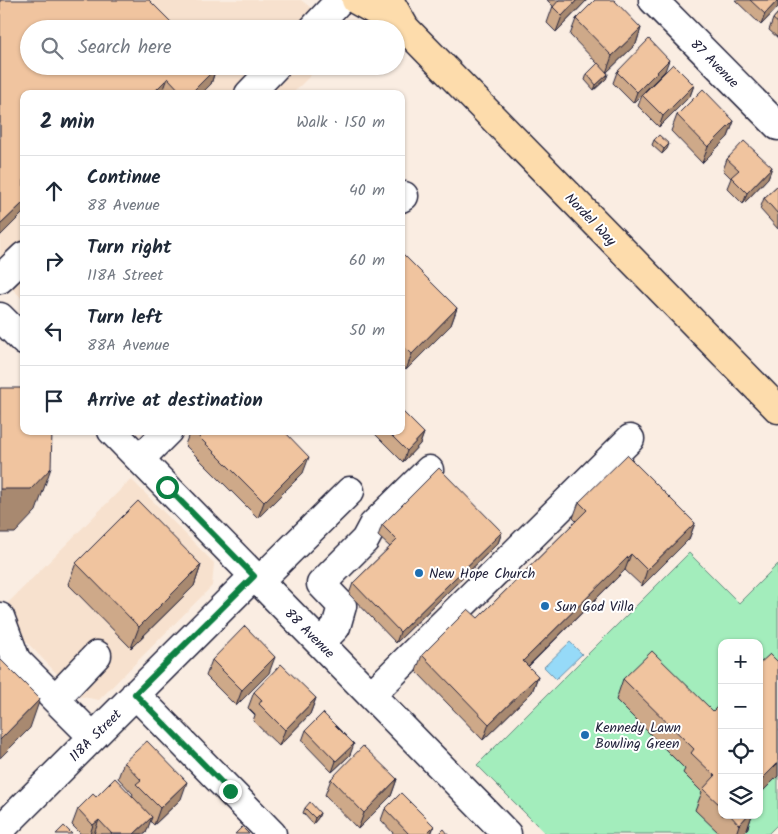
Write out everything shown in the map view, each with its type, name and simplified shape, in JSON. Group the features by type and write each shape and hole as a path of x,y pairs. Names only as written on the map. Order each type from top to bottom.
{"main road":[{"name":"Nordel Way","path":"356,0 392,20"},
{"name":"Nordel Way","path":"389,0 401,20"},
{"name":"Nordel Way","path":"406,28 778,409"}],"street":[{"path":"321,20 340,0"},
{"name":"87 Avenue","path":"653,0 778,126"},
{"path":"252,90 267,75"},
{"path":"0,279 20,260"},
{"path":"0,317 20,337"},
{"name":"88 Avenue","path":"116,435 507,834"},
{"path":"140,459 164,435"},
{"path":"371,695 630,439"},
{"path":"320,643 336,627 342,606 321,584 365,540 373,525 429,470"},
{"name":"118A Street","path":"0,830 135,694 350,491"},
{"path":"0,616 6,650 93,737"},
{"path":"55,699 97,655"},
{"path":"135,694 272,834"}],"shaded area":[{"path":"0,0 301,0 327,20 20,20 20,75 311,75 296,90 20,90 20,244 0,264"},
{"path":"20,276 20,296 9,286"},
{"path":"131,479 214,563 212,586 99,700 78,696 20,635 8,603"}],"green space":[{"path":"689,553 739,603 778,564 778,824 768,834 546,834 477,765"}],"water":[{"path":"570,642 582,654 556,679 544,667"}],"building":[{"path":"0,0 149,0 169,20 20,20 20,75 209,75 194,90 179,90 168,78 156,90 20,90 20,206 0,225"},
{"path":"559,0 577,0 562,16 553,7"},
{"path":"595,0 614,0 641,28 612,56 576,19"},
{"path":"750,0 778,0 765,14"},
{"path":"778,13 778,23 773,19"},
{"path":"649,39 669,60 637,92 617,72"},
{"path":"598,63 608,74 596,85 587,74"},
{"path":"673,64 694,85 663,116 642,95"},
{"path":"703,89 734,121 708,147 677,115"},
{"path":"659,135 669,144 664,149 654,140"},
{"path":"744,141 772,167 747,193 731,177 739,170 727,159"},
{"path":"778,185 778,214 764,198"},
{"path":"405,256 457,308 412,354 405,347"},
{"path":"0,388 20,388 20,435 52,435 51,468 31,489 0,489"},
{"path":"405,414 424,433 407,451 391,435 405,435"},
{"path":"197,435 288,435 309,457 264,502"},
{"name":"Sun God Villa","path":"627,455 695,523 647,570 631,554 523,661 538,676 489,724 422,655 468,609 478,618 587,510 579,502"},
{"name":"New Hope Church","path":"439,468 502,532 400,632 353,583 397,540 382,525"},
{"path":"138,501 201,565 139,627 76,563"},
{"path":"245,626 275,657 242,690 212,660"},
{"path":"652,651 713,711 718,706 718,803 703,789 715,776 691,753 694,749 623,679"},
{"path":"770,654 778,662 778,763 763,778 763,684 763,660"},
{"path":"0,659 40,699 0,740"},
{"path":"281,664 316,698 285,730 259,704 262,700 254,692"},
{"path":"323,713 354,744 336,761 306,730"},
{"path":"147,741 187,782 160,808 136,784 141,780 124,762"},
{"path":"363,746 397,779 364,813 331,779"},
{"path":"115,778 152,817 134,834 112,834 99,820 93,825 78,809 93,794 96,797"},
{"path":"401,793 434,826 426,834 409,834 385,809"},
{"path":"310,802 320,813 315,818 305,808"},
{"path":"734,819 744,819 739,825"},
{"path":"64,826 72,834 56,834"},
{"path":"242,827 249,834 235,834"},
{"path":"444,829 448,834 439,834"}],"place":[{"name":"New Hope Church","path":"419,573"},
{"name":"Sun God Villa","path":"545,606"},
{"name":"Kennedy Lawn Bowling Green","path":"585,735"}],"route":[{"path":"167,487 254,576 135,694 230,791"}]}
